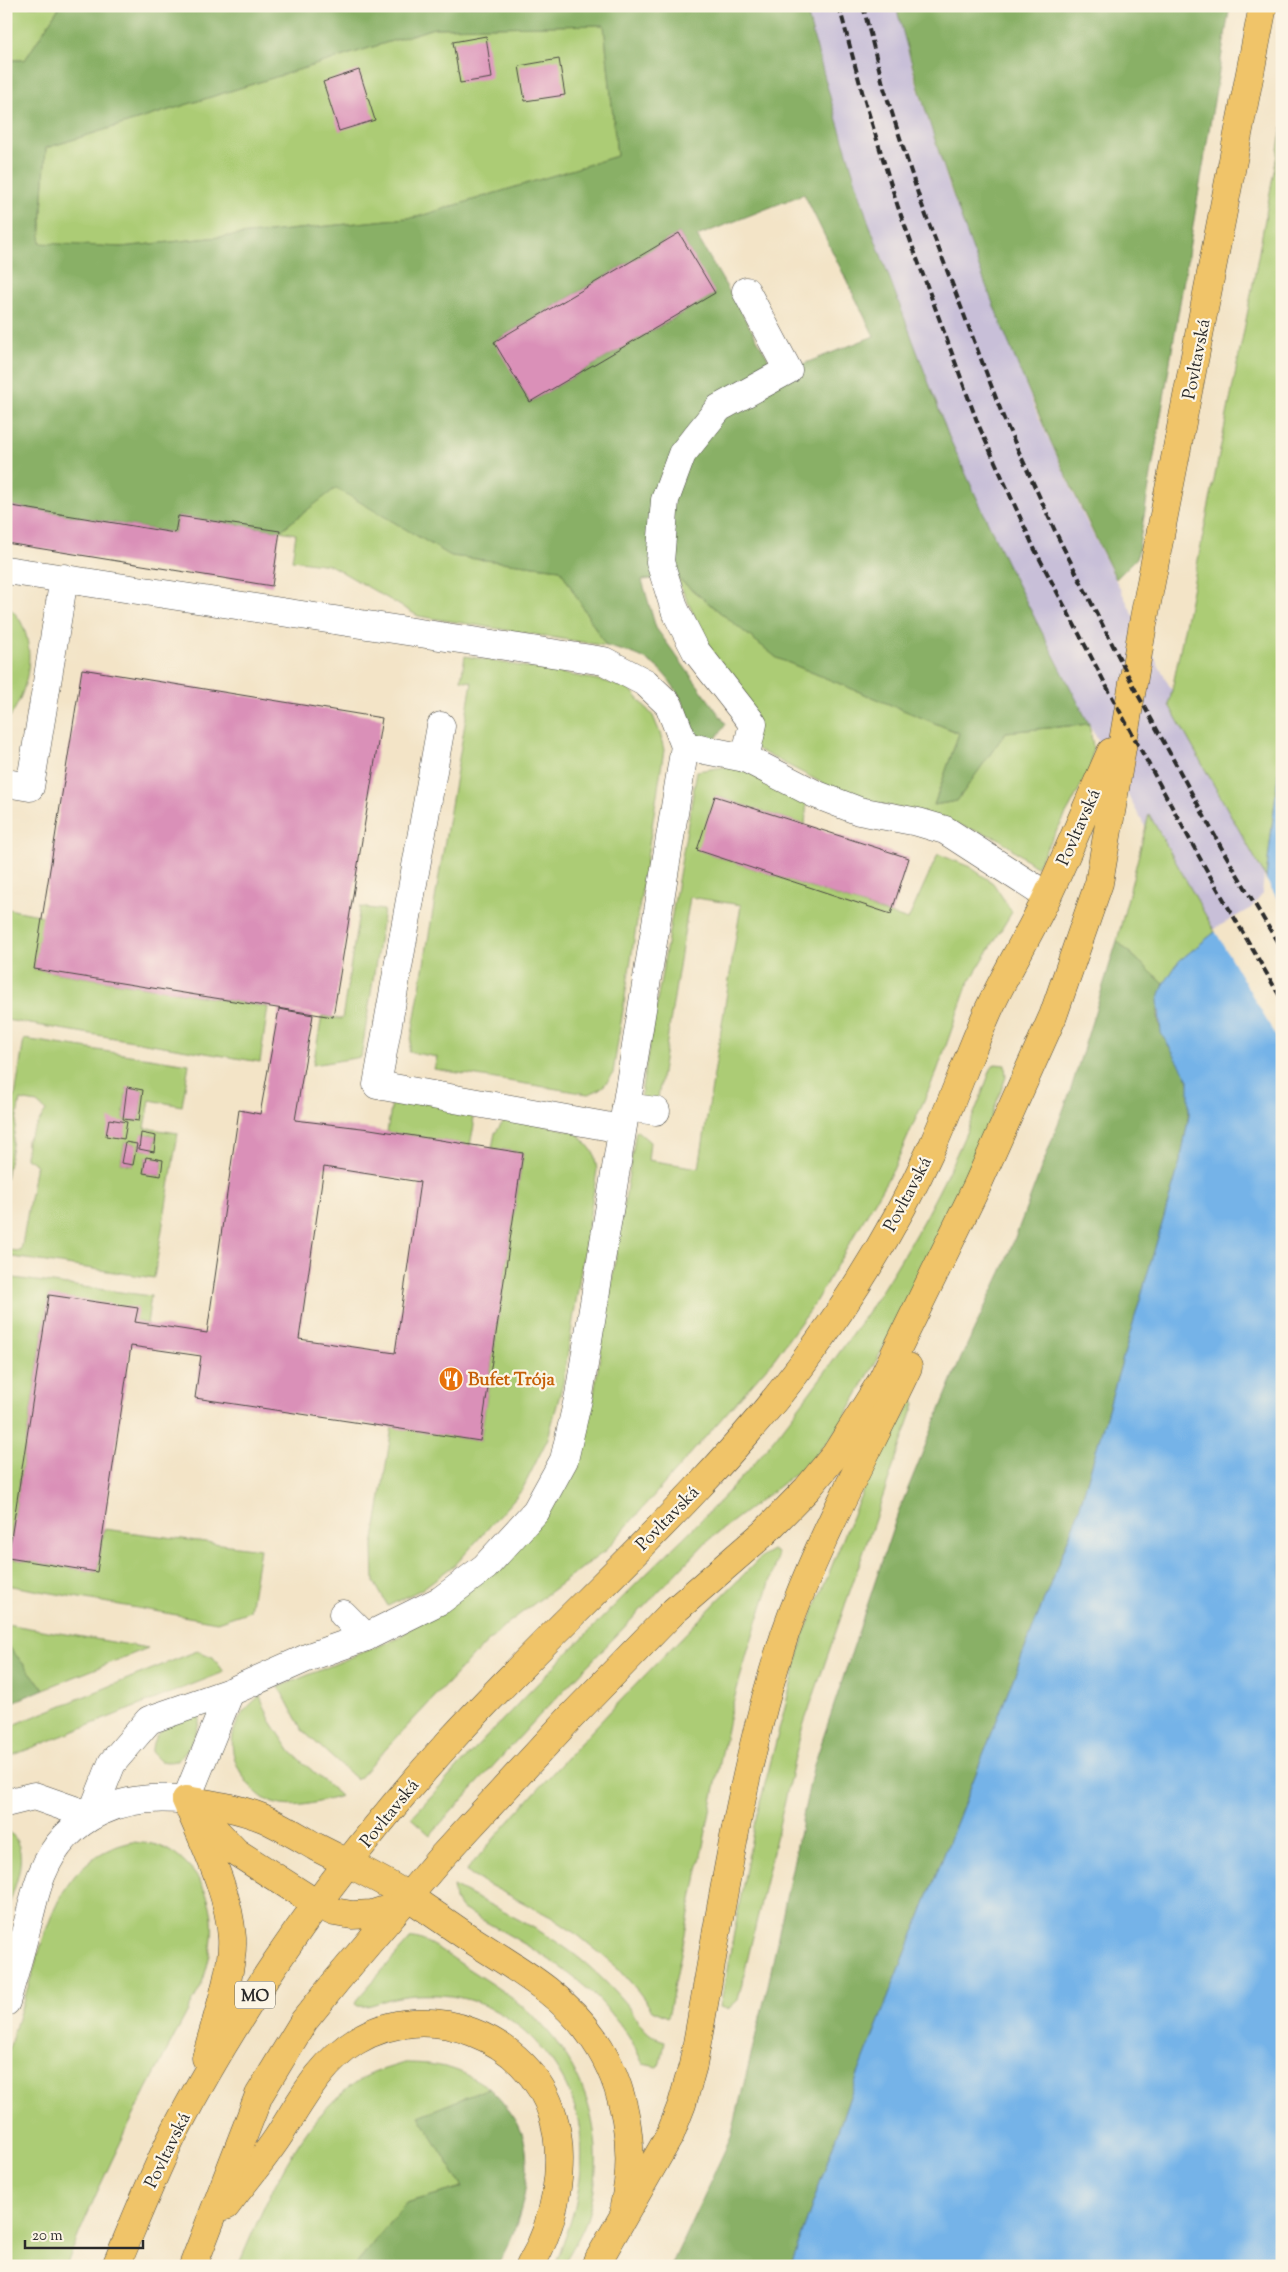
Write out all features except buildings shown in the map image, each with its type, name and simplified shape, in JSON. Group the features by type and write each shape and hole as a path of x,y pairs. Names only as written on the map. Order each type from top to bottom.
{"main road":[{"name":"Povltavská","path":"193,2266 259,2095 304,2021 338,1978 438,1861 570,1718 674,1611 764,1532 807,1489 835,1455 881,1382 977,1186 1053,1016 1099,883 1144,618 1264,6"},
{"name":"Povltavská","path":"116,2266 148,2188 198,2089 277,1960 317,1904 395,1804 450,1741 684,1501 756,1422 801,1365 859,1280 908,1195 933,1145 992,1004 1047,896 1129,712"},
{"path":"595,2266 670,2136 682,2104 693,2065 742,1797 766,1695 786,1633 824,1536 908,1367 947,1258 977,1186"},
{"path":"186,1800 231,1807 264,1819 408,1896 545,1987 582,2023 603,2054 618,2088 627,2126 630,2148 627,2190 617,2228"},
{"path":"186,1800 236,1852 317,1904 334,1912 352,1915 372,1914 391,1908 408,1896"},
{"path":"186,1800 216,1875 228,1914 232,1939 228,1973 198,2089"},
{"path":"205,2234 277,2138 300,2102 332,2060 345,2048 372,2032 405,2024 441,2023 473,2032 501,2047 529,2071 548,2100 554,2117 557,2138 557,2176 548,2224 530,2266"}],"street":[{"path":"745,758 753,724 696,651 675,610 660,562 665,500 682,454 719,408 788,370 746,291"},
{"path":"6,570 604,662 646,683 668,705 685,746 579,1395 564,1460 536,1511 485,1567 441,1600 366,1637 309,1657 230,1692 149,1720 112,1763 91,1816"},
{"path":"6,783 30,787 64,578"},
{"path":"440,726 377,1085 624,1118 656,1111"},
{"path":"685,746 745,758 815,794 859,812 918,822 944,830 1047,896"},
{"path":"343,1614 366,1637"},
{"path":"6,2002 42,1873 56,1849 72,1831 91,1816 114,1805 138,1799 161,1797 186,1800 230,1692"},
{"path":"6,1803 34,1796 91,1816"}],"shaded area":[{"path":"805,6 896,6 915,79 950,189 1034,407 1085,519 1165,678 1282,887 1282,1067 1173,878 1089,724 1006,562 949,437 867,218 832,104"}],"green space":[{"path":"6,6 60,6 25,60 6,60"},
{"path":"60,6 805,6 832,104 867,218 949,437 1006,562 1089,724 1006,732 957,801 934,805 959,733 777,658 676,577 642,580 656,628 726,724 715,740 696,736 677,692 670,681 653,664 634,654 606,646 560,569 451,556 336,488 280,531 178,516 175,533 6,505 6,60 25,60","holes":["604,25 617,156 417,217 121,247 40,243 46,148 434,28","804,194 874,336 788,370 772,365 697,236","679,233 715,294 530,402 495,341"]},
{"path":"896,6 1230,6 1137,558 1116,579 1050,440 991,298 939,154"},
{"path":"604,25 617,156 417,217 121,247 40,244 46,148 434,28"},
{"path":"1282,128 1282,741 1266,878 1169,705 1249,305"},
{"path":"336,487 451,556 560,569 606,646 418,616 330,565 292,560 296,534 280,531"},
{"path":"676,577 777,658 959,733 934,805 957,801 1006,732 1089,724 1093,746 1091,766 1036,867 998,838 919,812 853,799 751,746 708,645"},
{"path":"6,604 21,622 26,634 29,660 24,687 13,712 6,722"},
{"path":"465,656 604,681 631,690 653,716 660,733 664,750 613,1073 603,1086 597,1091 588,1094 434,1069 437,1057 409,1052 472,682 461,680"},
{"path":"738,765 807,801 805,825 715,796 698,850 908,920 938,854 970,867 993,883 1012,912 967,986 937,1071 893,1170 814,1304 774,1359 605,1551 508,1623 473,1656 357,1780 302,1730 279,1687 398,1638 521,1544 574,1459 593,1399 636,1130 650,1142 648,1160 699,1168 741,905 690,897 658,1098 639,1105 697,771"},
{"path":"1149,814 1215,932 1179,961 1164,984 1117,941"},
{"path":"360,907 384,910 361,1057 313,1065 322,1016 342,1019"},
{"path":"8,909 44,916 34,969 268,1007 260,1062 6,1020 6,920"},
{"path":"1117,941 1164,984 1159,1001 1159,1025 1188,1079 1190,1096 1180,1162 1077,1516 855,2082 791,2266 671,2266 731,2137 768,1985 813,1768 898,1513 961,1358 1004,1266 1024,1214 1070,1092"},
{"path":"24,1039 189,1064 182,1106 150,1100 145,1128 178,1133 154,1278 6,1256 6,1250 21,1251 36,1164 26,1158 27,1140 46,1111 37,1103 20,1100 6,1179 6,1099 15,1097","holes":["127,1088 143,1090 139,1121 123,1119","142,1133 156,1136 154,1151 139,1149","125,1142 136,1144 133,1165 121,1163","146,1157 163,1160 161,1176 143,1173"]},
{"path":"995,1064 1005,1065 1006,1077 982,1142 954,1205 880,1354 839,1427 816,1455 791,1477 707,1541 538,1717 430,1835 411,1818 541,1680 728,1493 771,1443 817,1383 870,1308 916,1233 957,1154 991,1069"},
{"path":"393,1097 471,1110 474,1125 470,1145 387,1132"},
{"path":"507,1116 578,1133 594,1153 597,1170 563,1383 548,1438 522,1490 457,1563 422,1589 388,1606 374,1582 373,1546 392,1427 480,1441 523,1153 492,1148 495,1133"},
{"path":"6,1277 151,1296 147,1324 49,1295 8,1558 97,1572 104,1529 260,1549 250,1611 217,1622 6,1585"},
{"path":"913,1400 915,1404 801,1732 738,2000 728,2009 720,2007 754,1826 804,1634 865,1485"},
{"path":"772,1550 777,1553 777,1561 748,1650 730,1714 668,2017 652,2010 619,1969 579,1936 551,1917 472,1876 466,1871 611,1710 762,1556"},
{"path":"6,1624 148,1648 44,1689 6,1643"},
{"path":"6,1643 44,1689 6,1705"},
{"path":"197,1651 213,1657 224,1672 6,1758 6,1728"},
{"path":"260,1696 270,1720 291,1752 341,1796 307,1804 281,1805 265,1799 249,1785 239,1770 235,1758 232,1747 233,1736 236,1725 242,1715"},
{"path":"194,1713 199,1714 198,1725 194,1738 183,1756 170,1762 160,1761 152,1753 155,1738 165,1727"},
{"path":"6,1829 14,1837 19,1847 20,1858 17,1880 6,1913"},
{"path":"133,1842 157,1845 169,1850 183,1861 197,1877 210,1906 212,1922 210,1954 206,1970 201,1986 112,2159 66,2266 6,2266 6,2060 15,2027 46,1929 64,1890 76,1874 92,1860 110,1849"},
{"path":"453,1886 544,1934 593,1970 630,2009 646,2031 665,2041 661,2063 657,2067 643,2064 628,2036 610,2012 589,1990 541,1954 461,1908 455,1900"},
{"path":"411,1938 417,1938 441,1950 522,2006 549,2033 566,2056 579,2081 589,2107 594,2134 596,2162 594,2190 585,2225 562,2266 554,2266 575,2206 580,2177 581,2148 578,2120 569,2093 555,2066 534,2040 516,2024 486,2006 463,1998 430,1995 401,1997 367,2006 355,2004 358,1998"},
{"path":"404,2063 428,2064 449,2068 459,2071 489,2088 420,2116 463,2187 406,2203 354,2266 238,2266 272,2190 286,2164 318,2118 337,2098 358,2081 374,2073"},
{"path":"489,2088 505,2105 518,2124 524,2140 527,2158 527,2177 519,2216 513,2235 496,2266 354,2266 406,2203 463,2187 419,2116"}],"water":[{"path":"1282,741 1282,2266 791,2266 855,2082 1077,1516 1180,1162 1189,1116 1189,1080 1161,1033 1158,1000 1164,984 1179,961 1215,932 1252,910 1264,896"}],"pier":[{"path":"1264,876 1282,907 1282,1047 1214,929 1251,908 1262,895"}],"railway":[{"path":"839,6 863,95 898,207 978,424 1034,548 1118,708 1202,862 1282,1000"},
{"path":"863,6 884,88 920,200 1004,419 1056,533 1137,693 1221,847 1282,950"}],"place":[{"name":"Bufet Trója","path":"451,1379"}]}
